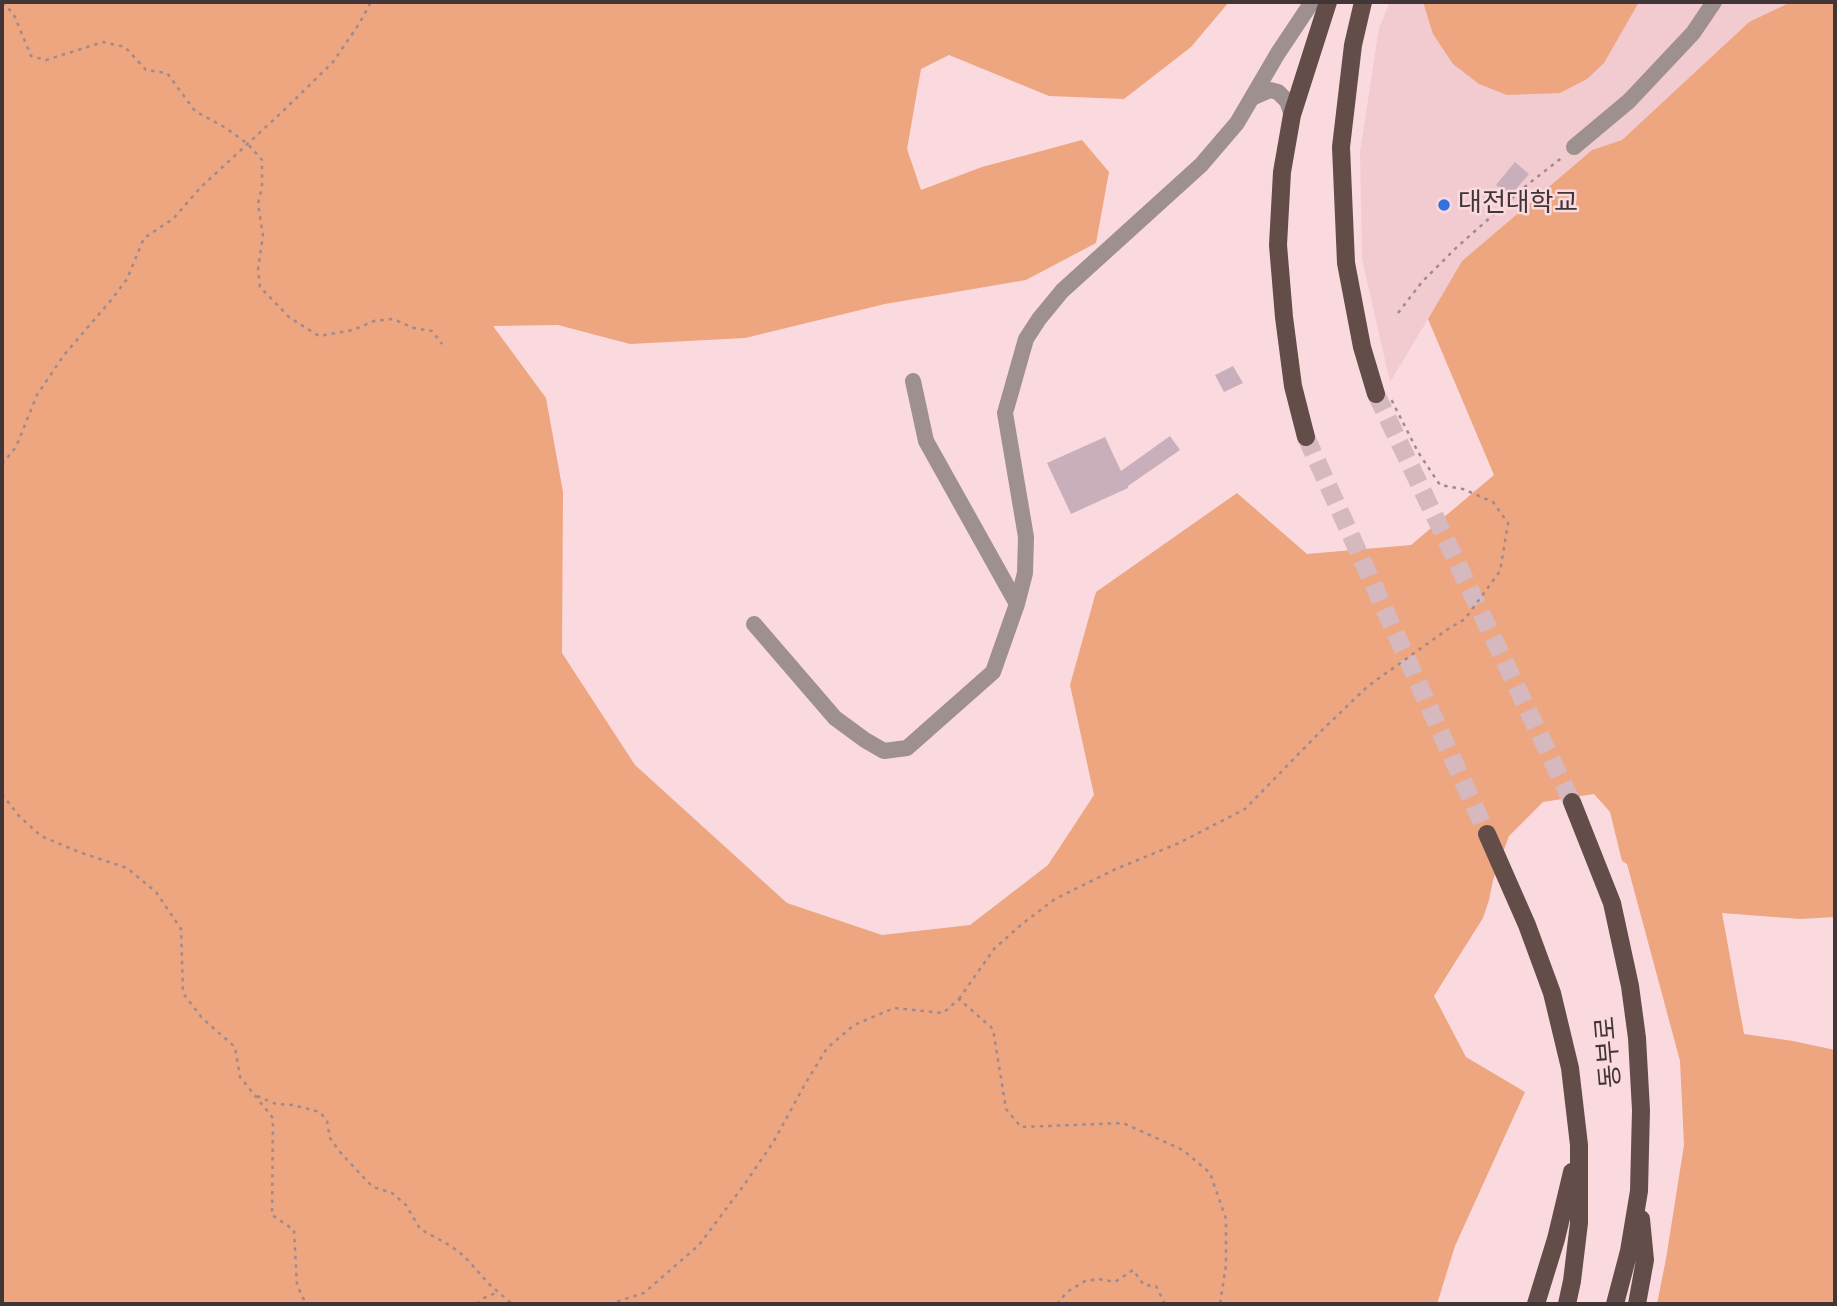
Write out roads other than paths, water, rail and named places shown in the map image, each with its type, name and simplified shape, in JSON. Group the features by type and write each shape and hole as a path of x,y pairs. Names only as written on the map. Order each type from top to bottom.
{"main road":[{"path":"1306,437 1293,386 1278,245 1282,172 1292,115 1328,2"},
{"path":"1363,2 1353,45 1342,147 1346,262 1362,346 1381,392"},
{"name":"동부로","path":"1572,802 1612,903 1630,986 1637,1038 1640,1098 1639,1191 1629,1251 1615,1304"},
{"name":"동부로","path":"1487,834 1527,925 1552,993 1570,1068 1579,1145 1579,1223 1567,1304"},
{"path":"1536,1304 1556,1239 1579,1145"},
{"path":"1637,1304 1644,1260 1639,1191"}],"street":[{"path":"754,624 835,718 884,751 907,748 993,672 1025,573 1026,537 1006,413 1026,339 1062,290 1202,165 1237,123 1312,2"},
{"path":"1574,147 1629,101 1693,33 1714,2"},
{"path":"1252,98 1270,90 1278,92 1287,101 1292,115"},
{"path":"913,381 926,441 1017,604"}],"tunnel":[{"path":"1376,394 1572,802"},
{"path":"1306,437 1487,834"}],"place":[{"name":"대전대학교","path":"1444,205"}]}
